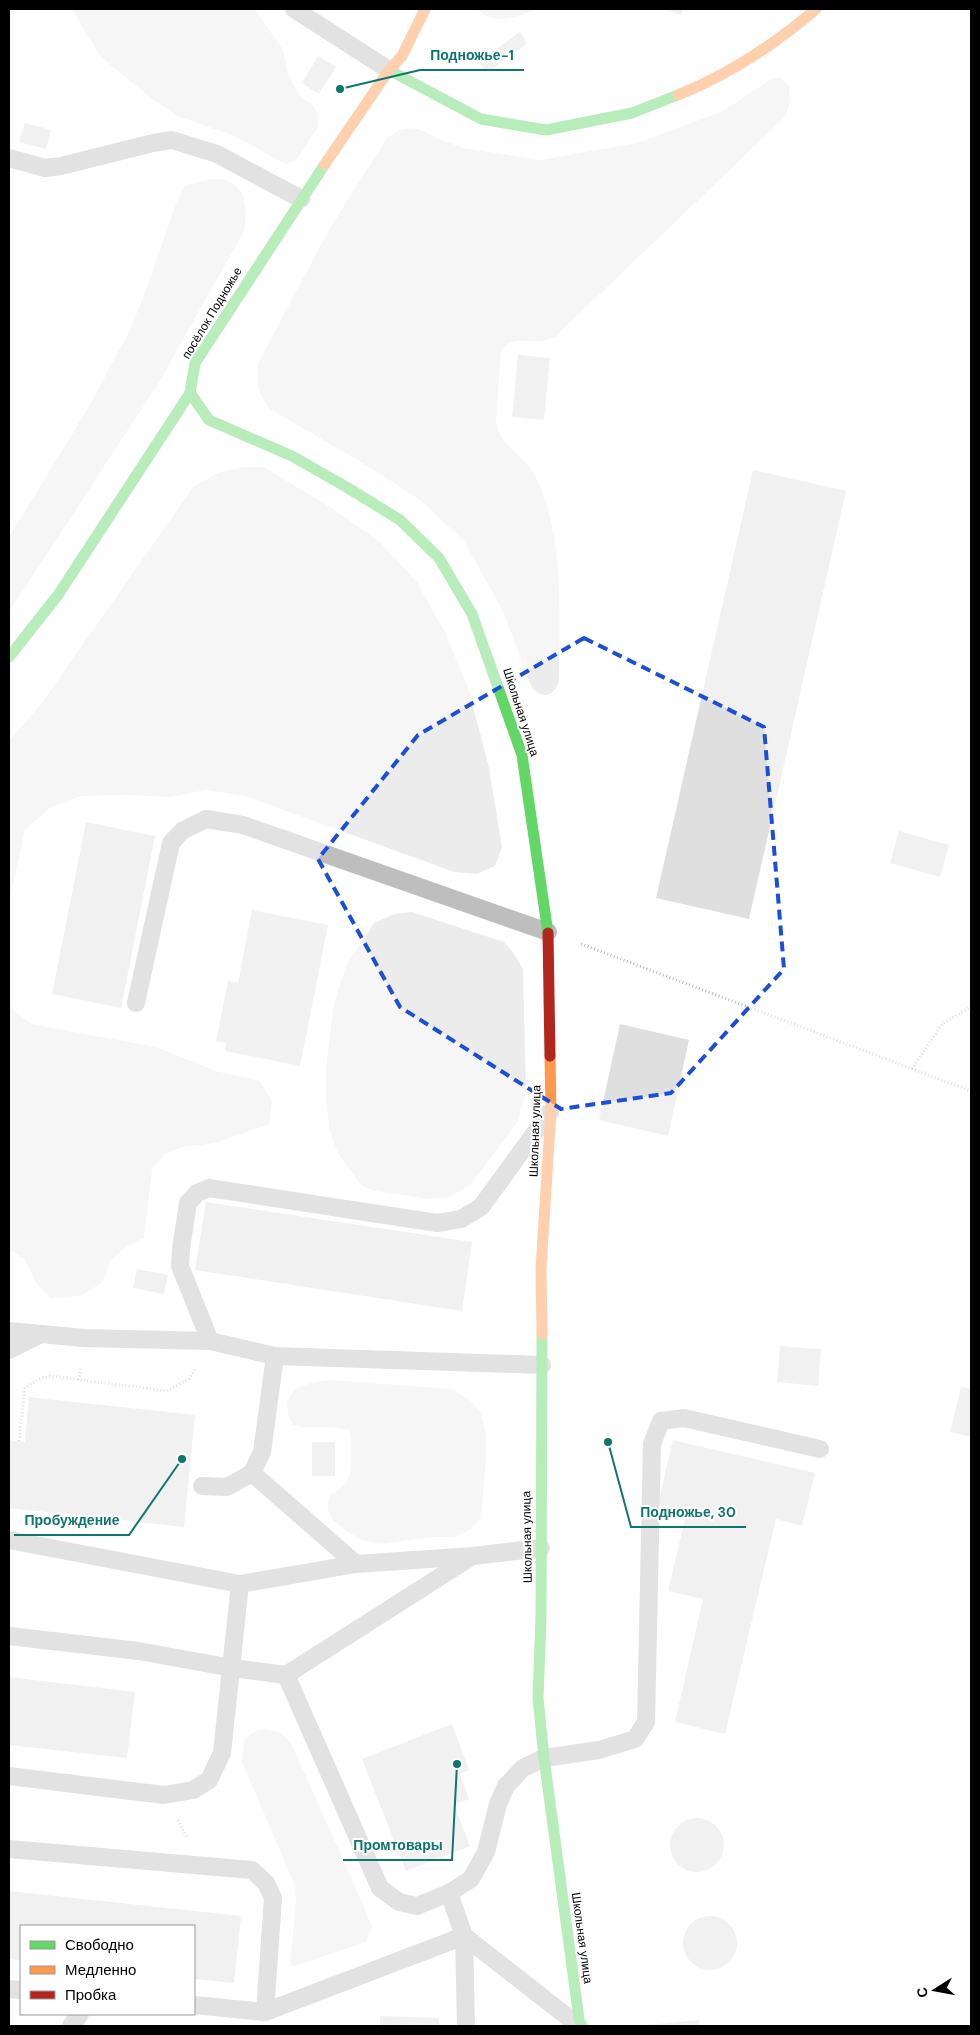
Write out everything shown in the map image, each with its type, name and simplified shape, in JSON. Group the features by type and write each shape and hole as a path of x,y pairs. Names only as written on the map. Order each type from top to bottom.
{"main road":[{"name":"посёлок Подножье","path":"9,657 58,595 190,392 195,363 301,199 389,70 402,56 424,9"},
{"path":"389,70 481,119 546,130 632,113 709,83 790,31 816,9"},
{"name":"Школьная улица","path":"190,392 209,420 292,456 348,488 400,520 439,558 472,614 522,755 548,932 551,1110 541,1269 541,1617 538,1698 544,1758 580,2026"}],"lane":[{"path":"294,9 389,70"},
{"path":"9,158 45,168 172,140 217,154 301,199"},
{"path":"136,1003 171,843 182,831 206,819 243,825 548,932"},
{"path":"210,1341 180,1266 180,1248 188,1203 197,1193 210,1188 437,1223 461,1219 481,1207 551,1110"},
{"path":"9,1331 84,1338 210,1341 275,1356 542,1365"},
{"path":"9,1350 41,1334"},
{"path":"202,1486 227,1487 252,1473 262,1452 275,1356"},
{"path":"286,1675 380,1888 399,1902 417,1906 450,1893 471,1879 486,1852 498,1804 506,1786 522,1768 544,1758 599,1750 635,1739 646,1722 652,1444 662,1421 684,1418 820,1449"},
{"path":"252,1473 356,1564"},
{"path":"9,1540 240,1584 356,1564 473,1556 541,1548"},
{"path":"9,1636 139,1651 232,1668 286,1675 473,1556"},
{"path":"9,1776 164,1795 193,1790 209,1780 222,1752 240,1584"},
{"path":"9,1849 252,1870 266,1882 273,1898 266,2012"},
{"path":"450,1893 464,1936 466,2026"},
{"path":"464,1936 580,2026"},
{"path":"195,2005 266,2012 464,1936"},
{"path":"71,2026 79,2015"}],"path":[{"path":"548,932 971,1091"},
{"path":"912,1068 942,1024 971,1006"},
{"path":"19,1441 25,1388 41,1378 50,1376 167,1391 189,1379"},
{"path":"164,1795 203,1866"}],"highlighted area":[{"path":"584,638 764,727 784,969 671,1093 561,1109 400,1007 318,859 418,735"}],"shaded area":[{"path":"72,9 255,9 283,50 288,74 294,86 300,95 315,108 318,115 318,127 295,161 285,164 235,136 177,116 146,94 100,56"},
{"path":"477,9 535,9 521,15 498,19 483,14"},
{"path":"781,78 789,86 790,103 785,117 556,336 548,340 512,342 501,351 496,419 498,430 507,443 529,466 538,481 547,505 557,554 559,579 559,680 552,693 541,694 532,688 502,609 464,541 420,500 371,468 270,409 262,398 259,388 258,363 330,228 387,138 399,130 413,128 464,148 540,160 637,143 723,111 771,79"},
{"path":"223,179 233,183 238,188 244,201 246,216 244,231 158,384 9,612 9,537 87,410 130,330 175,206 185,186 205,180"},
{"path":"243,467 264,467 335,510 382,544 416,581 446,634 469,691 489,768 502,847 495,866 477,874 454,872 245,796 206,790 170,797 129,795 81,796 51,807 25,830 9,903 9,741 41,704 194,486 220,472"},
{"path":"412,912 504,942 515,955 523,969 526,1091 517,1123 471,1184 450,1197 429,1199 375,1191 362,1186 338,1154 329,1128 326,1067 334,1003 346,966 374,923 394,914"},
{"path":"9,1003 13,1009 31,1024 156,1047 216,1071 260,1081 272,1102 269,1124 216,1143 183,1147 165,1154 152,1170 144,1238 129,1245 110,1260 103,1282 81,1296 50,1298 37,1284 24,1258 9,1250"},
{"path":"332,1380 452,1389 471,1401 480,1412 486,1433 486,1460 481,1518 471,1529 455,1537 434,1537 379,1544 362,1540 346,1531 332,1519 327,1508 331,1494 346,1484 349,1478 351,1448 349,1430 293,1425 288,1414 287,1404 295,1390 312,1383"},
{"path":"266,1729 281,1733 291,1743 372,1927 366,1942 292,1967 290,1962 296,1903 295,1886 242,1762 244,1740 255,1731"}],"building":[{"path":"662,9 683,9 681,15"},
{"path":"520,32 527,44 486,73 479,62"},
{"path":"318,56 336,67 319,94 302,83"},
{"path":"25,123 51,130 46,149 19,142"},
{"path":"518,355 550,358 544,420 512,417"},
{"path":"753,470 846,491 749,919 656,898"},
{"path":"86,822 155,836 121,1008 52,994"},
{"path":"899,831 949,845 940,877 890,863"},
{"path":"252,910 328,925 300,1066 225,1051 226,1043 216,1041 228,981 238,983"},
{"path":"620,1024 689,1040 668,1136 599,1120"},
{"path":"206,1202 472,1242 462,1311 195,1270"},
{"path":"137,1269 168,1275 164,1294 133,1288"},
{"path":"780,1346 821,1349 818,1386 777,1382"},
{"path":"961,1387 971,1389 971,1437 950,1432"},
{"path":"29,1397 195,1415 184,1527 9,1508 9,1440 25,1442"},
{"path":"673,1440 815,1473 802,1526 776,1519 725,1734 675,1722 703,1599 668,1591 687,1511 658,1504"},
{"path":"312,1442 335,1442 335,1476 312,1476"},
{"path":"9,1677 135,1692 127,1758 9,1745"},
{"path":"452,1724 469,1770 460,1774 469,1799 454,1805 470,1846 406,1871 362,1759"},
{"path":"692,1818 702,1818 712,1822 720,1830 724,1845 720,1860 712,1868 702,1872 692,1872 682,1868 674,1860 670,1850 670,1840 674,1830 682,1822"},
{"path":"9,1891 241,1916 234,1983 195,1979 195,1925 20,1925 20,1960 9,1959"},
{"path":"705,1916 715,1916 725,1920 733,1928 737,1943 733,1958 725,1966 715,1970 705,1970 695,1966 687,1958 683,1948 683,1938 687,1928 695,1920"},
{"path":"380,2016 439,2018 439,2026 380,2026"},
{"path":"699,2020 700,2026 645,2026 645,2025"}],"traffic: fast":[{"path":"389,70 481,119 546,130 632,113 678,95"},
{"path":"9,657 58,595 190,393 195,363 325,164"},
{"path":"190,393 209,420 292,456 348,488 400,520 439,558 472,614 522,755 548,933"},
{"path":"542,1334 541,1617 538,1698 544,1758 580,2026"}],"traffic: slow":[{"path":"325,164 389,70 402,56 425,9"},
{"path":"678,95 715,78 750,58 816,9"},
{"path":"542,1334 541,1269 551,1110 550,1056"}],"traffic: jam":[{"path":"548,933 550,1056"}],"place":[{"name":"Подножье-1","path":"340,89"},
{"name":"Подножье, 30","path":"608,1442"},
{"name":"Пробуждение","path":"182,1459"},
{"name":"Промтовары","path":"457,1764"}]}
